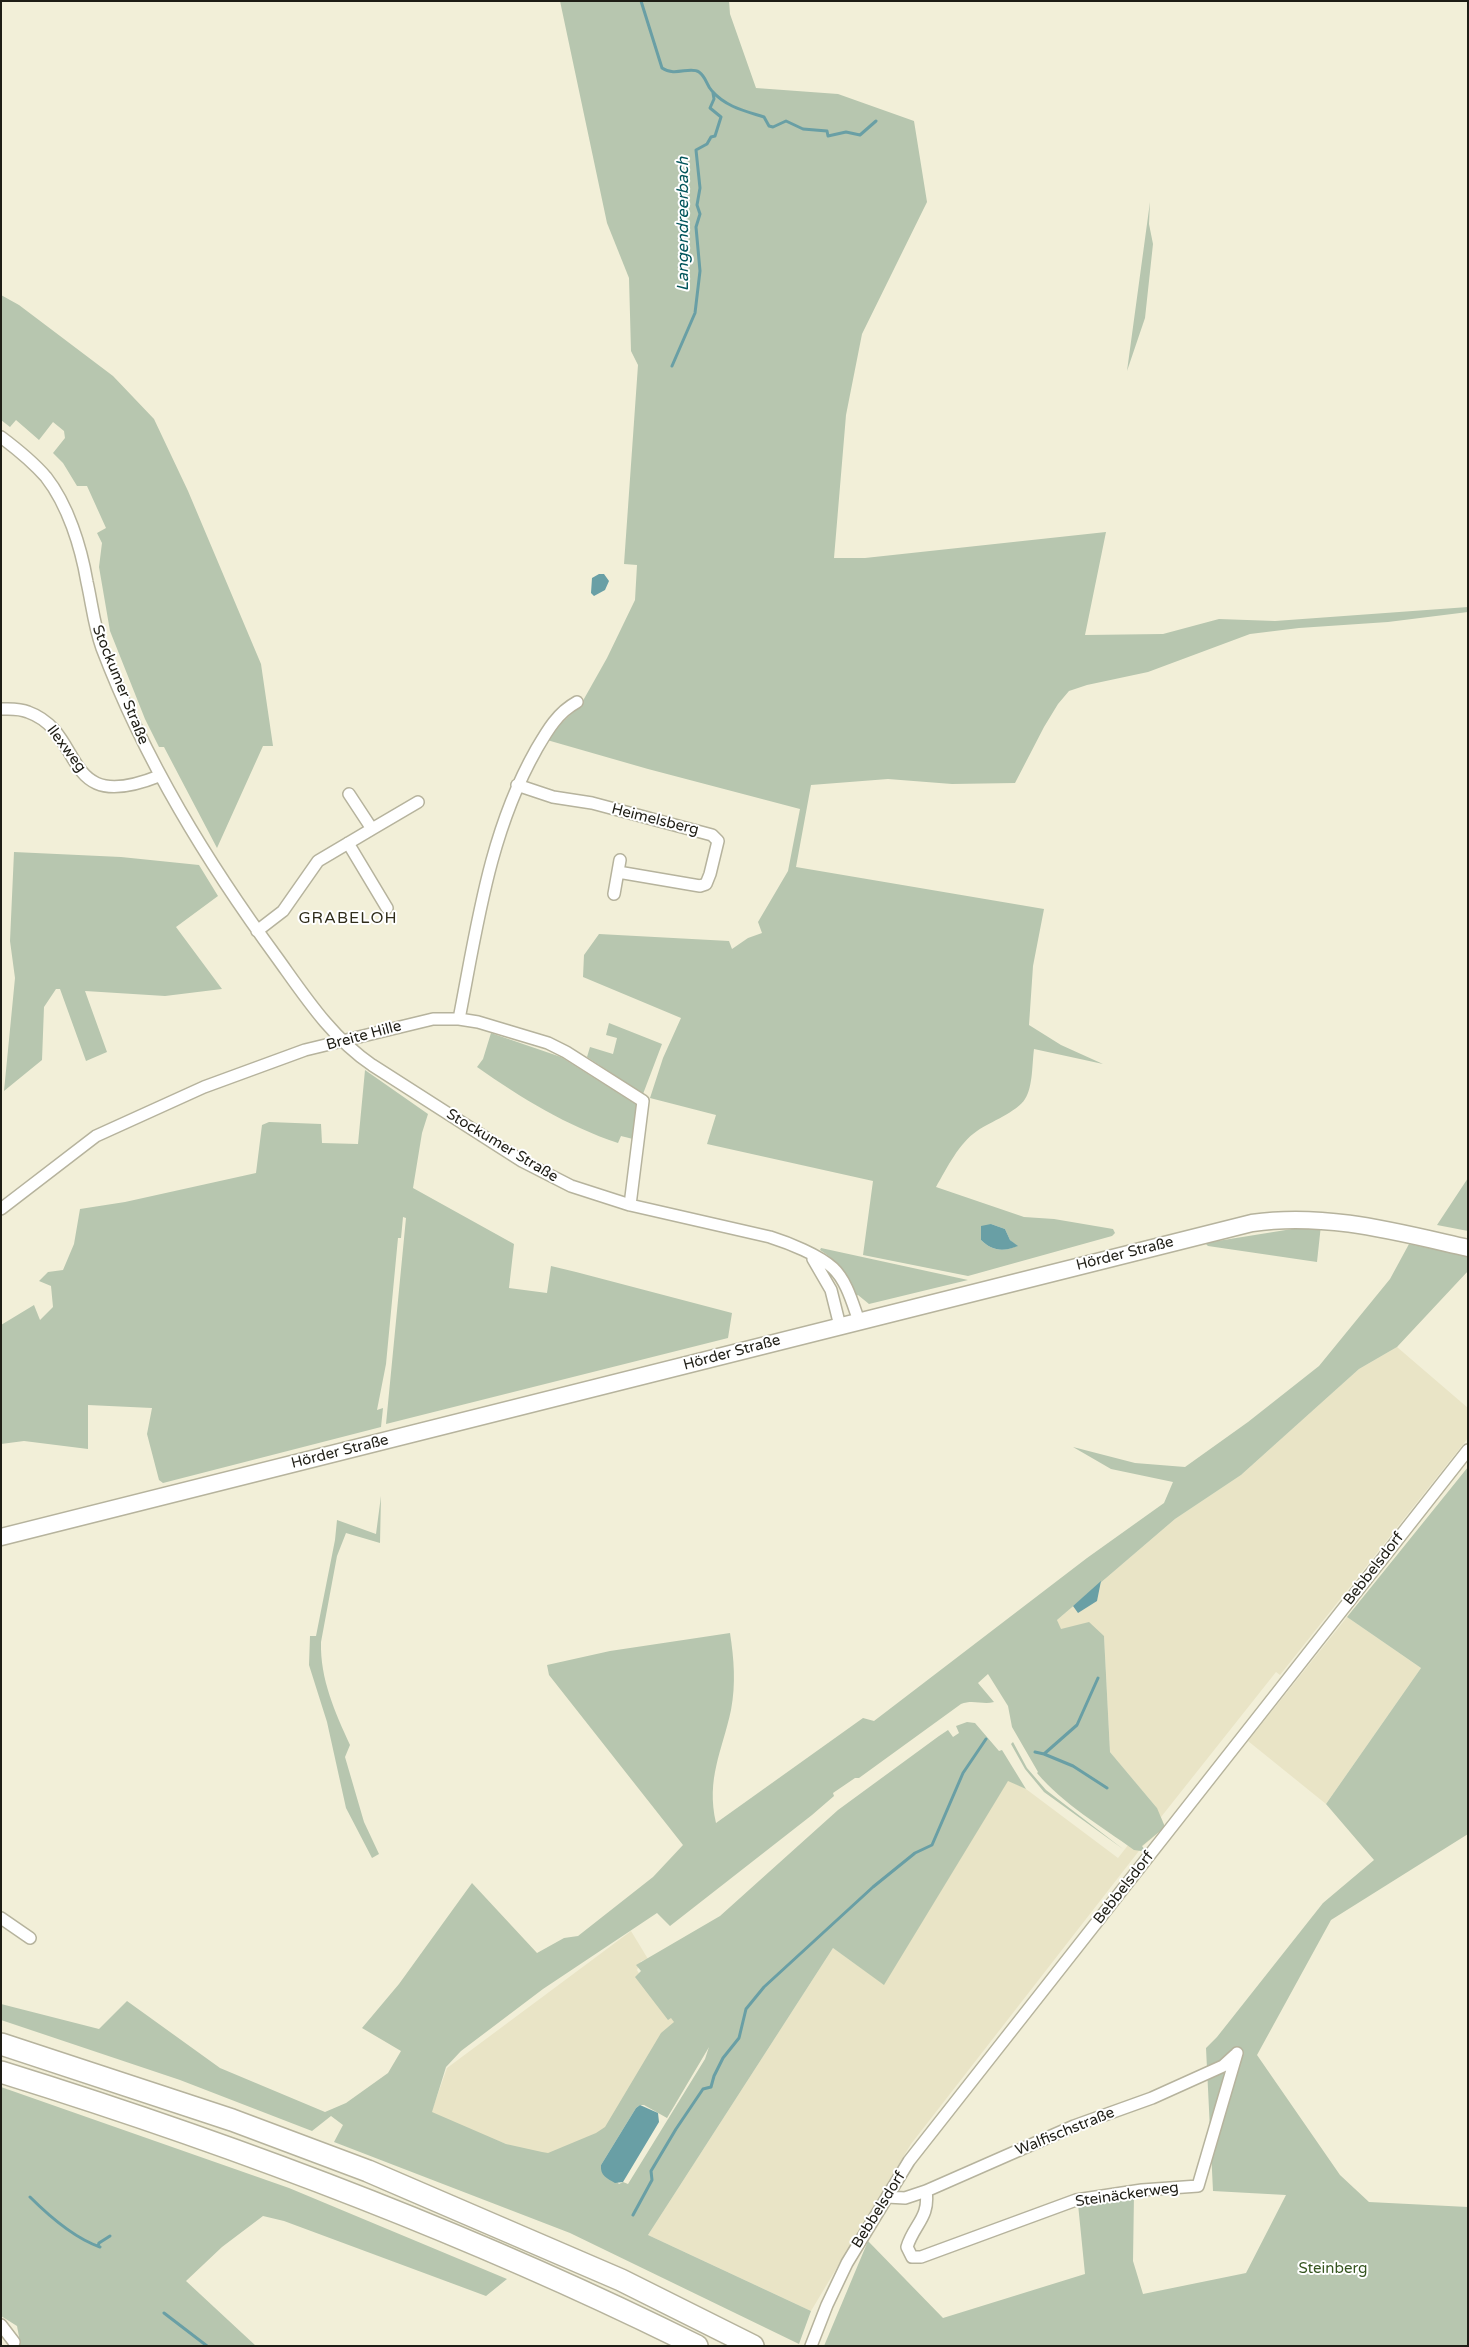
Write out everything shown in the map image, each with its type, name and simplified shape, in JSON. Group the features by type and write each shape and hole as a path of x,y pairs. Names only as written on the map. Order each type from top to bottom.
{"highway":[{"path":"1,2044 232,2120 368,2172 621,2280 753,2346"},
{"path":"1,2072 223,2145 358,2197 484,2248 633,2314 697,2346"}],"main road":[{"name":"Hörder Straße","path":"1,1537 1206,1233 1263,1221 1297,1219 1341,1222 1468,1248"}],"street":[{"name":"Stockumer Straße","path":"1,437 46,477 64,509 81,555 100,642 159,776 182,818 257,931 329,1028 372,1065 540,1171 595,1195 630,1205 770,1237 811,1255 833,1268 859,1321"},
{"path":"459,1019 492,855 518,786 548,729 565,708 577,702"},
{"name":"Ilexweg","path":"1,709 22,710 41,718 56,734 82,773 94,782 120,787 139,784 159,776"},
{"name":"Heimelsberg","path":"518,786 553,797 592,803 712,834 718,841 706,884 693,885 618,872"},
{"path":"349,794 372,829"},
{"path":"257,931 283,912 318,861 418,802"},
{"path":"348,843 387,908"},
{"path":"614,894 620,860"},
{"name":"Breite Hille","path":"1,1209 72,1154 106,1131 204,1087 305,1050 433,1019 459,1019 481,1023 557,1047 643,1101 630,1205"},
{"path":"811,1255 828,1282 840,1326"},
{"name":"Bebbelsdorf","path":"812,2346 836,2285 909,2161 1468,1450"},
{"path":"1,1918 30,1938"},
{"name":"Walfischstraße","path":"887,2197 905,2198 926,2191 1074,2126 1152,2098 1223,2066 1237,2053"},
{"name":"Steinäckerweg","path":"926,2191 928,2205 907,2247 912,2258 921,2257 1076,2200 1142,2190 1198,2186 1237,2053"},
{"path":"1,2324 14,2342"}],"shaded area":[{"path":"1397,1347 1468,1408 1468,1438 1280,1675 1276,1672 1161,1817 1165,1827 1142,1847 911,2144 811,2311 648,2235 833,1948 884,1984 1008,1780 1026,1789 1118,1858 1157,1808 1110,1752 1104,1636 1060,1629 1057,1620 1175,1519 1241,1475 1359,1369"},
{"path":"1347,1617 1421,1668 1326,1804 1248,1741"},
{"path":"631,1931 648,1959 641,1961 637,1970 644,1982 709,2047 667,2118 640,2096 595,2172 563,2165 430,2116 447,2068"}],"green space":[{"path":"560,1 729,1 730,14 756,88 838,94 914,121 927,202 862,334 846,415 834,558 865,558 1106,532 1085,635 1163,634 1219,619 1275,621 1468,607 1468,612 1388,622 1299,628 1250,634 1148,672 1087,685 1069,691 1058,704 1044,727 1015,783 952,784 888,779 811,785 796,867 1044,909 1033,966 1029,1025 1061,1045 1103,1064 1034,1049 1031,1082 1025,1099 1016,1108 971,1136 954,1156 936,1187 1024,1217 1054,1219 1113,1229 1115,1233 1112,1236 968,1276 863,1255 873,1181 707,1144 716,1115 650,1098 663,1058 681,1018 583,977 584,955 599,934 729,941 732,949 748,938 762,933 758,922 788,871 800,809 547,740 552,732 580,706 607,658 635,600 637,565 624,564 638,365 631,351 629,278 607,223","holes":["991,1224 1005,1229 1010,1240 1017,1246 1002,1250 989,1246 981,1240"]},
{"path":"1150,202 1149,224 1153,244 1145,318 1127,371"},
{"path":"1,295 19,305 113,376 154,419 188,491 261,664 273,746 263,746 217,848 164,747 159,747 145,719 110,631 99,567 102,543 97,533 106,528 87,486 77,486 63,463 53,453 65,438 64,431 53,422 39,440 16,420 10,427 1,420"},
{"path":"14,852 121,857 199,865 218,896 176,927 222,989 165,996 85,991 107,1052 86,1061 60,989 56,989 44,1007 42,1060 4,1091 15,978 10,941"},
{"path":"609,1023 662,1044 643,1094 587,1057 590,1047 613,1054 617,1038 606,1035"},
{"path":"491,1033 561,1057 637,1105 633,1139 621,1136 618,1143 563,1120 510,1090 477,1067 483,1059"},
{"path":"365,1070 428,1114 422,1133 413,1188 514,1244 509,1288 547,1293 551,1266 732,1313 728,1338 386,1424 406,1218 403,1217 401,1238 398,1238 386,1364 377,1410 383,1408 381,1427 163,1483 159,1480 147,1434 152,1408 88,1405 88,1449 24,1441 1,1444 1,1325 34,1305 40,1320 53,1307 51,1286 39,1281 48,1272 63,1270 74,1244 80,1209 125,1202 256,1173 262,1125 269,1122 321,1124 322,1143 358,1144"},
{"path":"1468,1178 1468,1231 1437,1225"},
{"path":"1292,1225 1321,1225 1317,1262 1208,1246 1205,1243 1292,1229"},
{"path":"1409,1244 1468,1256 1468,1271 1397,1347 1359,1369 1241,1475 1175,1519 1057,1620 1061,1629 1089,1622 1104,1636 1110,1752 1157,1808 1165,1827 1142,1846 1144,1849 1141,1851 1134,1850 1070,1805 1037,1773 1012,1727 1008,1706 988,1674 978,1683 994,1702 961,1704 859,1778 855,1778 833,1793 834,1796 812,1815 670,1926 657,1913 543,1989 461,2051 446,2067 432,2112 506,2144 548,2153 596,2133 605,2127 661,2033 674,2022 671,2018 668,2020 635,1977 641,1971 636,1965 720,1916 838,1810 939,1736 948,1730 953,1737 959,1733 956,1726 967,1722 975,1723 999,1751 1002,1750 1026,1789 1008,1781 884,1985 833,1948 648,2235 811,2311 799,2344 570,2233 334,2142 343,2125 331,2116 312,2131 180,2080 1,2020 1,2004 99,2029 127,2001 220,2068 325,2112 346,2103 388,2073 401,2051 362,2028 399,1984 472,1883 537,1953 564,1938 578,1936 653,1877 683,1845 549,1675 547,1665 610,1651 730,1633 734,1691 714,1779 713,1807 716,1823 863,1718 874,1721 1087,1558 1164,1503 1173,1482 1111,1469 1073,1447 1135,1463 1185,1467 1248,1422 1319,1366 1390,1279","holes":["709,2047 705,2059 628,2184 623,2182 619,2184 601,2165 636,2108 644,2105 667,2118"]},
{"path":"821,1248 968,1280 869,1304 858,1295 854,1297 841,1270 827,1254 820,1250"},
{"name":"Steinberg","path":"1468,1467 1468,1834 1331,1920 1257,2055 1340,2175 1369,2202 1468,2207 1468,2346 824,2346 868,2241 943,2318 1085,2274 1078,2204 1134,2194 1133,2261 1143,2294 1246,2273 1286,2195 1213,2191 1206,2048 1217,2037 1323,1903 1374,1860 1326,1804 1421,1668 1347,1617"},
{"path":"381,1496 380,1543 346,1533 337,1556 321,1642 321,1656 326,1682 334,1708 350,1745 345,1757 364,1822 379,1854 372,1858 346,1808 327,1722 309,1665 310,1636 316,1636 335,1540 337,1520 376,1534"},
{"path":"1013,1742 1027,1768 1046,1790 1123,1849 1044,1792 1025,1769 1011,1744"},
{"path":"1,2087 289,2188 507,2279 486,2296 284,2221 263,2216 222,2247 186,2281 256,2346 17,2346 20,2342 17,2326 1,2316"}],"water":[{"path":"599,574 604,574 609,581 605,590 594,596 591,593 592,578"},
{"path":"991,1224 1005,1229 1010,1240 1018,1246 1003,1250 985,1244 981,1240 981,1226"},
{"path":"1101,1581 1097,1601 1078,1613 1073,1606"},
{"path":"640,2105 658,2113 659,2122 623,2182 615,2183 603,2174 601,2165 636,2108"}],"waterway":[{"name":"Langendreerbach","path":"641,1 662,68 672,72 691,70 699,72 710,89 723,101 736,108 764,117 769,126 773,127 786,121 803,129 827,131 828,136 846,132 860,135 876,121"},
{"name":"Langendreerbach","path":"672,366 695,313 700,271 696,227 700,214 697,205 700,188 696,150 707,144 711,137 715,136 721,117 710,108 714,99 713,93"},
{"path":"1035,1752 1044,1754 1077,1725 1098,1678"},
{"path":"633,2215 652,2180 651,2171 676,2129 703,2089 711,2087 723,2058 739,2038 746,2009 764,1987 873,1887 915,1853 932,1845 963,1773 986,1739"},
{"path":"1044,1754 1073,1766 1107,1788"},
{"path":"30,2197 71,2232 100,2247"},
{"path":"98,2246 99,2243 110,2236"},
{"path":"164,2313 207,2346"}],"district":[{"name":"GRABELOH","path":"348,919"}]}
